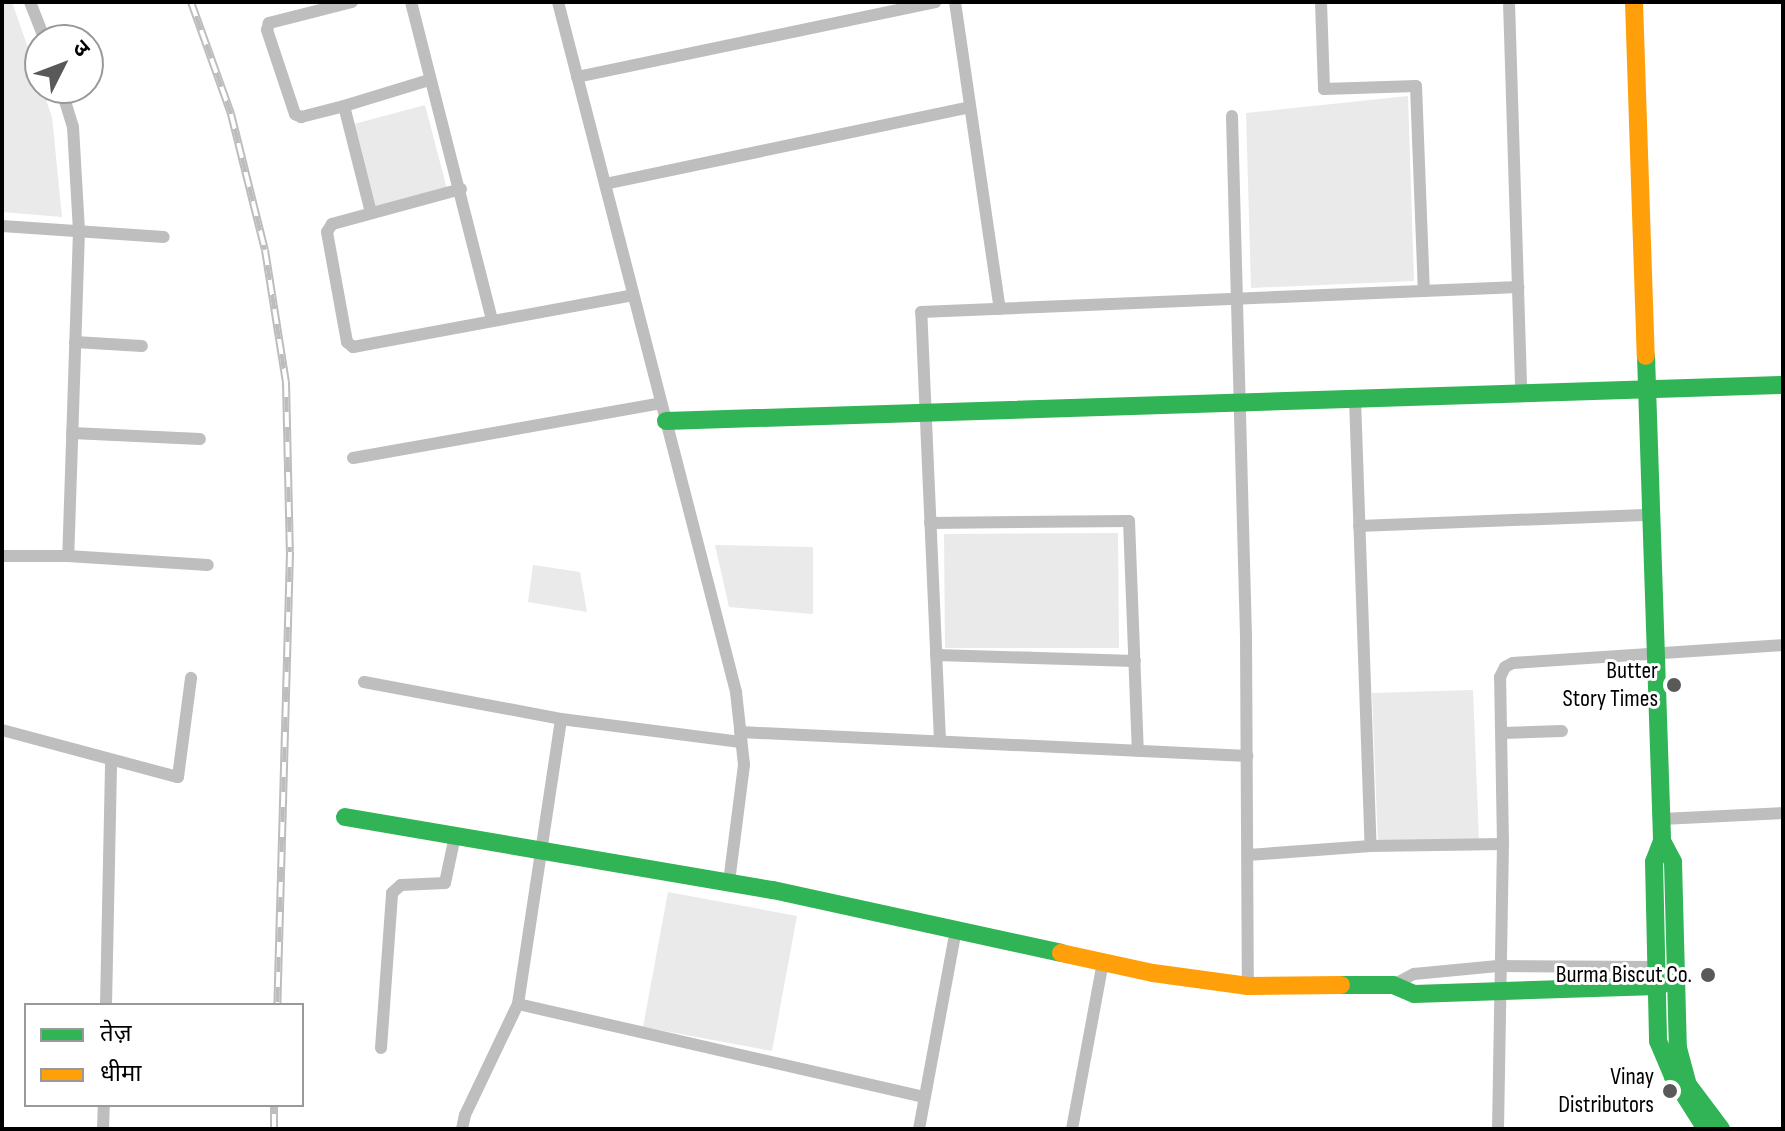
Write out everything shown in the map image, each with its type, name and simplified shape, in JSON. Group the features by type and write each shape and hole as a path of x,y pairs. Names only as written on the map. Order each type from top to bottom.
{"street":[{"path":"30,2 39,24"},
{"path":"352,2 269,23 267,30 295,114 301,117 429,80"},
{"path":"411,2 492,319"},
{"path":"558,2 736,692 744,765 729,882"},
{"path":"577,77 935,2"},
{"path":"955,2 1000,309"},
{"path":"1321,2 1324,89 1416,86 1424,291"},
{"path":"1509,2 1521,393"},
{"path":"1634,2 1662,819 1662,841 1654,862 1658,1041 1673,1077 1706,1129"},
{"path":"66,104 73,127 79,231 68,556"},
{"path":"344,106 371,213"},
{"path":"605,184 970,107"},
{"path":"1232,116 1241,403 1248,986"},
{"path":"461,189 332,224 327,232 347,342 353,347 633,295"},
{"path":"2,226 164,237"},
{"path":"940,741 921,312 1518,287"},
{"path":"75,342 142,346"},
{"path":"353,458 664,412 925,413 1783,385"},
{"path":"1355,399 1371,846"},
{"path":"72,433 200,439"},
{"path":"1359,526 1651,515"},
{"path":"930,523 1129,521 1138,751"},
{"path":"2,556 68,556 208,565"},
{"path":"1498,1129 1498,966 1503,844 1500,677 1505,667 1513,663 1783,645"},
{"path":"936,655 1135,661"},
{"path":"2,730 178,777 191,678"},
{"path":"364,682 561,719 741,737 940,741 1247,756"},
{"path":"462,1129 465,1115 518,1004 561,719"},
{"path":"1502,733 1562,731"},
{"path":"106,1003 111,760"},
{"path":"1662,819 1783,813"},
{"path":"345,817 729,882 1153,973 1248,986 1393,985 1414,994 1657,977"},
{"path":"381,1048 392,893 401,885 445,883 455,836"},
{"path":"1662,841 1673,862 1678,1048 1688,1085 1721,1129"},
{"path":"1248,855 1371,846 1503,844"},
{"path":"919,1129 956,930"},
{"path":"1075,1129 1103,962"},
{"path":"1393,985 1414,974 1498,966 1677,979"},
{"path":"518,1004 925,1097"},
{"path":"103,1129 104,1107"}],"shaded area":[{"path":"2,2 12,2 24,36 24,104 47,104 52,117 62,217 2,212"},
{"path":"1408,96 1414,281 1251,288 1246,113"},
{"path":"425,105 447,189 375,207 354,124"},
{"path":"1118,533 1119,648 945,648 944,534"},
{"path":"715,545 813,547 813,614 729,607"},
{"path":"533,565 580,572 587,612 528,602"},
{"path":"1473,690 1479,841 1378,844 1372,693"},
{"path":"668,892 797,916 772,1051 643,1027"}],"railway":[{"path":"191,2 231,114 265,250 286,382 290,552 277,1003"},
{"path":"274,1107 274,1129"}],"traffic: fast":[{"path":"1646,356 1662,841 1654,862 1658,1041 1673,1077 1706,1129"},
{"path":"666,421 1783,385"},
{"path":"345,817 773,890 1061,953"},
{"path":"1662,841 1673,862 1678,1048 1688,1085 1721,1129"},
{"path":"1341,985 1393,985 1414,994 1657,986 1677,979"}],"traffic: slow":[{"path":"1634,2 1646,356"},
{"path":"1061,953 1153,973 1248,986 1341,985"}],"place":[{"name":"Butter Story Times","path":"1674,685"},
{"name":"Burma Biscut Co.","path":"1708,975"},
{"name":"Vinay Distributors","path":"1670,1091"}]}
